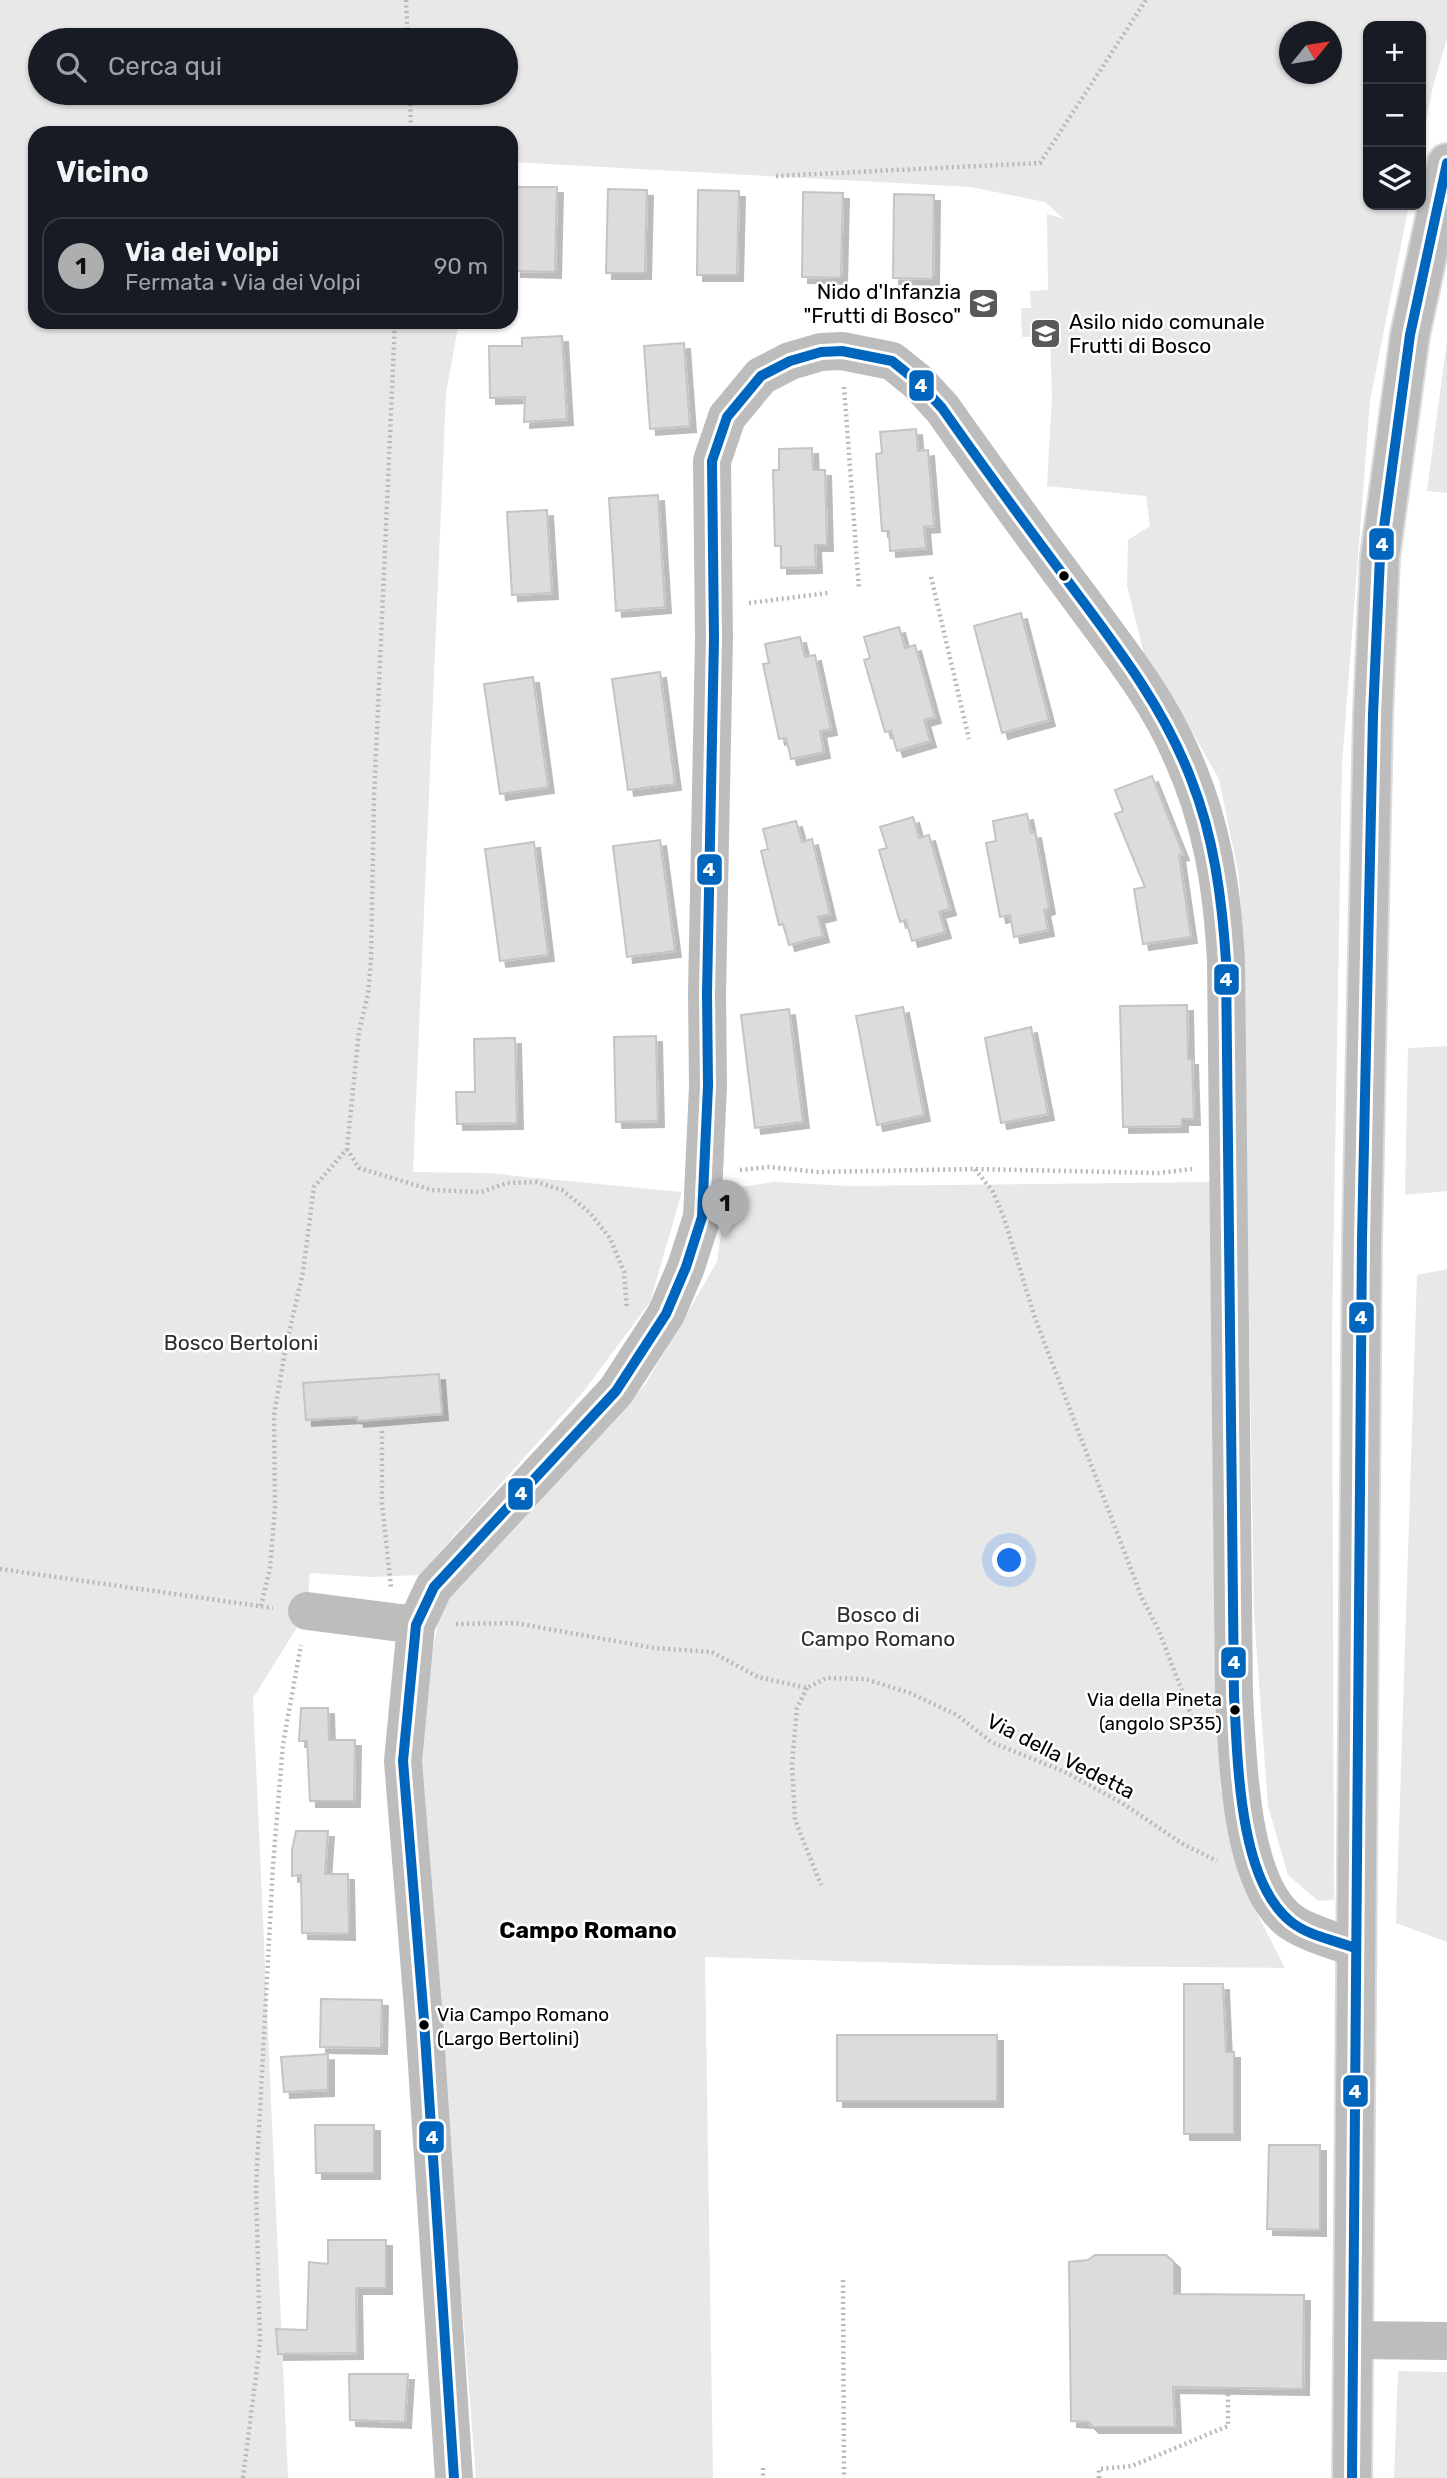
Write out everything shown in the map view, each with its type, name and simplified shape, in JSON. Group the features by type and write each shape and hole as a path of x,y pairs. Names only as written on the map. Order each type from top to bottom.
{"street":[{"path":"1352,2478 1362,1240 1373,715 1380,557 1410,335 1447,163"},
{"path":"454,2478 426,2047 403,1761 406,1624 434,1587 616,1391 666,1314 686,1267 702,1217 705,1177 713,607 712,461 727,417 761,376 790,361 832,351 892,361 918,382 942,408 1133,670 1166,722 1181,753 1208,828 1218,868 1223,906 1230,1164 1234,1696 1240,1773 1256,1869 1271,1899 1291,1922 1355,1948"},
{"path":"307,1611 406,1624"},
{"path":"1353,2340 1447,2341"}],"path":[{"path":"406,0 407,28"},
{"path":"776,176 1040,163 1146,0"},
{"path":"410,105 411,126"},
{"path":"261,1606 270,1568 273,1531 274,1415 286,1346 303,1272 314,1187 346,1149 359,1031 368,995 395,329"},
{"path":"832,351 859,589"},
{"path":"931,577 969,739"},
{"path":"713,607 828,593"},
{"path":"346,1149 359,1168 432,1190 481,1192 507,1183 537,1182 562,1190 589,1212 610,1238 624,1272 627,1321 640,1357"},
{"path":"705,1177 768,1167 866,1173 975,1170 1159,1173 1230,1164"},
{"path":"975,1170 993,1192 1004,1218 1021,1279 1056,1374 1142,1598 1164,1643 1201,1740"},
{"path":"382,1431 382,1503 406,1624"},
{"path":"0,1569 307,1611 283,1744 273,1865 256,2186 260,2343 243,2478"},
{"name":"Via della Vedetta","path":"406,1624 515,1623 654,1648 712,1652 758,1677 807,1688 826,1678 865,1679 910,1693 957,1715 991,1742 1077,1778 1122,1803 1193,1849 1233,1870 1256,1869"},
{"path":"807,1688 797,1708 792,1764 795,1820 821,1885"},
{"path":"844,2280 844,2478"},
{"path":"1099,2478 1099,2469 1132,2466 1228,2426 1228,2394"},
{"path":"763,2468 763,2478"}],"green space":[{"name":"Bosco Bertoloni","path":"0,0 1447,0 1447,39 1426,121 1426,21 1363,21 1363,210 1408,210 1370,401 1342,764 1332,1328 1334,1900 1318,1901 1288,1875 1268,1806 1254,1615 1243,958 1239,877 1219,779 1144,654 1127,586 1128,540 1150,526 1146,496 1047,486 1052,397 1050,337 1022,337 1021,308 1031,308 1030,291 1048,290 1047,214 1064,219 1045,202 971,187 518,162 518,126 28,126 28,329 458,329 446,393 413,1172 486,1173 682,1192 650,1302 584,1391 419,1575 372,1577 310,1573 307,1611 253,1698 288,2478 0,2478"},
{"path":"1447,340 1447,493 1427,491"},
{"path":"1447,1046 1447,1191 1405,1195 1408,1048"},
{"name":"Bosco di Campo Romano","path":"774,1182 850,1186 1210,1182 1215,1677 1221,1789 1241,1882 1285,1968 975,1965 705,1957 713,2478 476,2478 419,1761 423,1705 439,1615 469,1569 645,1385 717,1262 727,1189"},
{"path":"1447,1269 1447,1942 1396,1923 1417,1275"},
{"path":"1398,2371 1447,2372 1447,2478 1394,2478"}],"building":[{"path":"518,187 557,187 555,272 518,271"},
{"path":"608,189 647,190 645,273 606,273"},
{"path":"698,190 739,191 737,275 697,275"},
{"path":"803,192 843,193 841,278 802,277"},
{"path":"894,194 934,195 933,279 893,278"},
{"path":"562,336 567,419 524,422 525,397 490,398 489,346 522,346 522,338"},
{"path":"684,343 690,426 650,429 644,346"},
{"path":"916,429 918,451 928,450 934,526 924,527 926,548 890,551 889,531 882,531 876,454 882,453 880,432"},
{"path":"812,448 813,470 825,470 827,545 815,545 816,567 781,568 781,546 775,546 773,470 779,470 779,449"},
{"path":"658,495 665,607 616,611 609,498"},
{"path":"547,510 552,593 512,595 507,512"},
{"path":"1021,613 1049,720 1002,733 974,626"},
{"path":"899,627 905,648 915,645 935,717 924,720 930,741 897,751 891,731 885,732 864,660 870,658 864,637"},
{"path":"800,637 805,657 815,655 831,729 820,731 824,752 791,759 786,738 779,739 763,664 769,663 765,644"},
{"path":"660,672 675,784 628,790 612,679"},
{"path":"533,677 548,787 500,794 484,684"},
{"path":"1152,776 1183,854 1179,855 1191,937 1143,944 1134,889 1145,887 1115,814 1123,811 1115,790"},
{"path":"1027,814 1031,833 1035,832 1049,908 1044,910 1048,930 1014,937 1010,915 1000,917 986,843 996,841 993,821"},
{"path":"913,817 919,838 929,835 950,909 939,912 945,932 912,941 906,920 900,922 879,850 887,848 880,827"},
{"path":"796,821 802,842 812,839 830,914 818,917 823,936 789,945 783,924 779,925 761,851 768,849 763,829"},
{"path":"660,840 675,951 627,957 613,846"},
{"path":"534,842 548,955 500,961 485,849"},
{"path":"1187,1005 1188,1059 1192,1059 1194,1119 1182,1119 1182,1126 1123,1127 1120,1006"},
{"path":"903,1007 924,1115 877,1125 856,1016"},
{"path":"789,1009 803,1122 755,1128 741,1015"},
{"path":"1031,1027 1048,1114 1001,1123 985,1038"},
{"path":"656,1036 658,1121 616,1122 614,1037"},
{"path":"515,1038 517,1123 457,1124 456,1092 475,1092 474,1039"},
{"path":"439,1374 442,1414 358,1421 357,1417 306,1420 303,1383"},
{"path":"301,1708 328,1708 329,1740 355,1740 354,1801 310,1801 307,1741 299,1741"},
{"path":"296,1831 328,1831 325,1874 348,1874 349,1934 302,1933 301,1875 292,1876 292,1850"},
{"path":"1184,1984 1223,1984 1226,2052 1234,2052 1234,2134 1184,2134"},
{"path":"321,1999 382,2000 381,2048 320,2047"},
{"path":"837,2035 997,2035 997,2101 837,2101"},
{"path":"328,2054 328,2090 284,2092 281,2057"},
{"path":"315,2125 374,2125 374,2173 316,2173"},
{"path":"1269,2145 1320,2145 1320,2230 1267,2229"},
{"path":"328,2240 386,2240 386,2288 356,2288 357,2353 278,2354 276,2329 307,2330 309,2262 328,2264"},
{"path":"1095,2255 1166,2255 1174,2262 1174,2294 1304,2295 1303,2389 1173,2387 1175,2427 1093,2427 1088,2422 1071,2421 1069,2262 1088,2260"},
{"path":"349,2374 408,2374 405,2422 350,2420"}],"transit line":[{"name":"4","path":"1352,2478 1362,1240 1373,715 1380,557 1410,335 1447,163"},
{"name":"4","path":"454,2478 424,2020 403,1761 416,1625 434,1587 616,1391 666,1314 686,1267 702,1217 708,1086 707,993 714,638 712,461 727,417 761,376 790,361 821,352 842,351 892,361 918,382 942,408 1135,673 1166,724 1199,801 1216,868 1226,961 1234,1696 1244,1816 1250,1848 1260,1877 1273,1902 1297,1926 1355,1948"}],"place":[{"name":"Nido d'Infanzia \"Frutti di Bosco\"","path":"984,303"},
{"name":"Asilo nido comunale Frutti di Bosco","path":"1046,333"},
{"name":"Via dei Volpi","path":"725,1238"},
{"name":"Via della Pineta (angolo SP35)","path":"1235,1710"},
{"name":"Via Campo Romano (Largo Bertolini)","path":"424,2025"}],"district":[{"name":"Campo Romano","path":"588,1930"}]}
